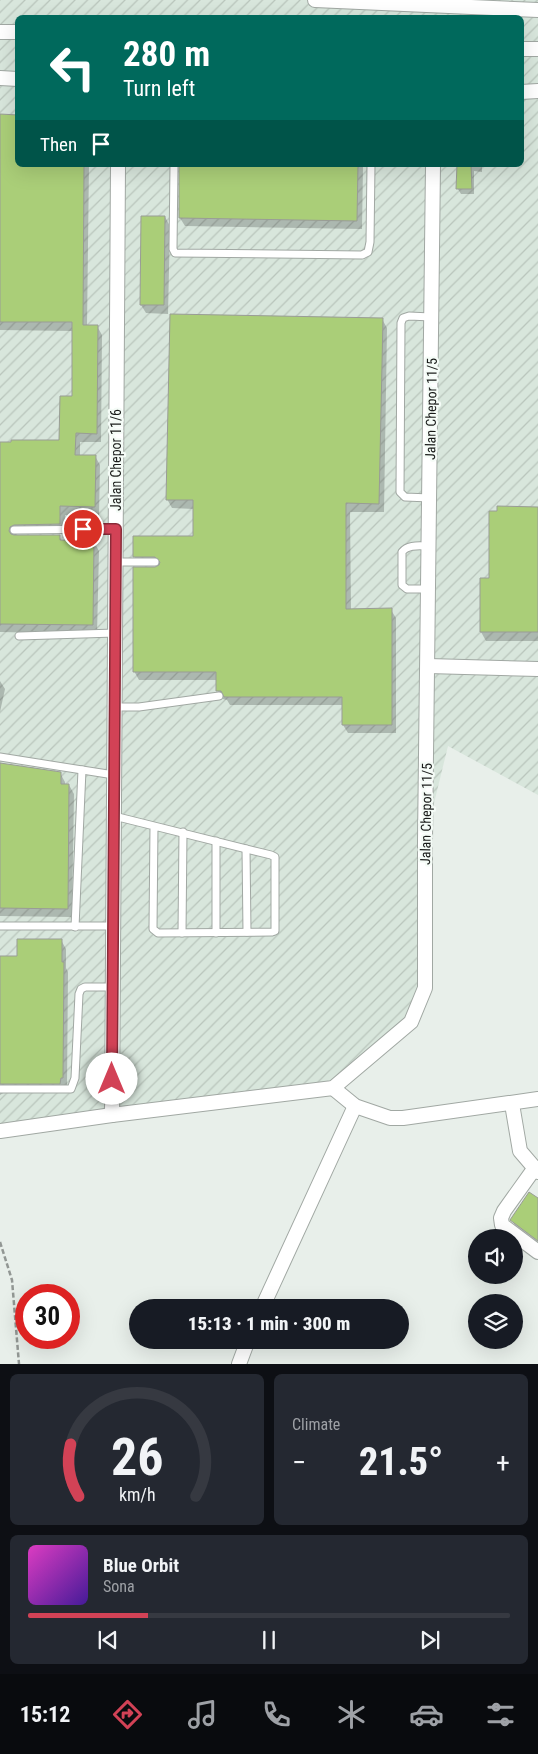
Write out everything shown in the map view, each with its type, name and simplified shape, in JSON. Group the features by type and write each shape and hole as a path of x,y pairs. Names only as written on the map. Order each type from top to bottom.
{"street":[{"path":"315,0 522,4 538,10"},
{"path":"0,32 15,32"},
{"path":"524,49 538,49"},
{"path":"0,78 15,79"},
{"path":"524,92 538,91"},
{"name":"Jalan Chepor 11/6","path":"112,1115 118,167"},
{"name":"Jalan Chepor 11/5","path":"333,1088 410,1022 425,988 433,167"},
{"path":"428,666 538,669"},
{"path":"0,1131 112,1115 333,1088 355,1106 390,1118 403,1118 538,1099"},
{"path":"512,1104 520,1151 536,1171 504,1211 501,1218 502,1224 538,1252"},
{"path":"266,1299 355,1106"},
{"path":"239,1364 245,1349"}],"lane":[{"path":"174,167 173,249 175,253 362,255 368,252 370,242 371,167"},
{"path":"430,498 405,497 400,492 401,323 403,318 409,316 432,317"},
{"path":"14,530 116,529"},
{"path":"428,589 407,589 402,585 402,552 410,546 429,546"},
{"path":"115,562 155,562"},
{"path":"19,636 115,633"},
{"path":"115,707 139,708 219,696"},
{"path":"0,757 114,775"},
{"path":"75,927 82,770"},
{"path":"114,816 183,832 275,857 274,931 158,933 153,929 154,826"},
{"path":"182,933 183,832"},
{"path":"216,841 216,932"},
{"path":"246,849 248,932"},
{"path":"0,926 113,926"},
{"path":"0,1089 71,1089 75,1078 79,994 81,989 85,987 113,987"}],"path":[{"path":"0,1242 12,1280 19,1364"}],"shaded area":[{"path":"0,0 538,0 538,795 448,746 425,840 425,988 411,1022 329,1095 0,1131"}],"building":[{"path":"0,114 15,115 15,167 84,167 83,325 98,325 97,434 76,433 75,455 96,455 95,507 60,506 60,524 14,525 10,527 9,531 14,535 60,535 60,540 94,541 93,625 0,624 0,442 11,442 11,440 59,440 60,396 72,396 72,322 0,322"},
{"path":"179,167 358,167 357,221 179,218"},
{"path":"457,167 471,167 472,189 456,189"},
{"path":"141,216 165,216 164,305 140,305"},
{"path":"170,314 383,318 379,504 346,503 346,609 392,608 392,725 342,725 342,697 224,697 221,691 216,691 216,672 133,672 133,567 155,567 160,562 155,557 133,557 133,536 193,536 193,500 166,500"},
{"path":"497,506 538,507 538,632 480,632 480,578 489,578 489,511 497,511"},
{"path":"0,763 61,772 61,784 69,784 68,909 0,908"},
{"path":"17,939 62,939 62,962 64,962 63,1078 61,1078 60,1084 0,1084 0,956 17,956"},
{"path":"529,1192 538,1198 538,1241 510,1220"}],"route":[{"path":"83,529 116,529 112,1079"}]}
